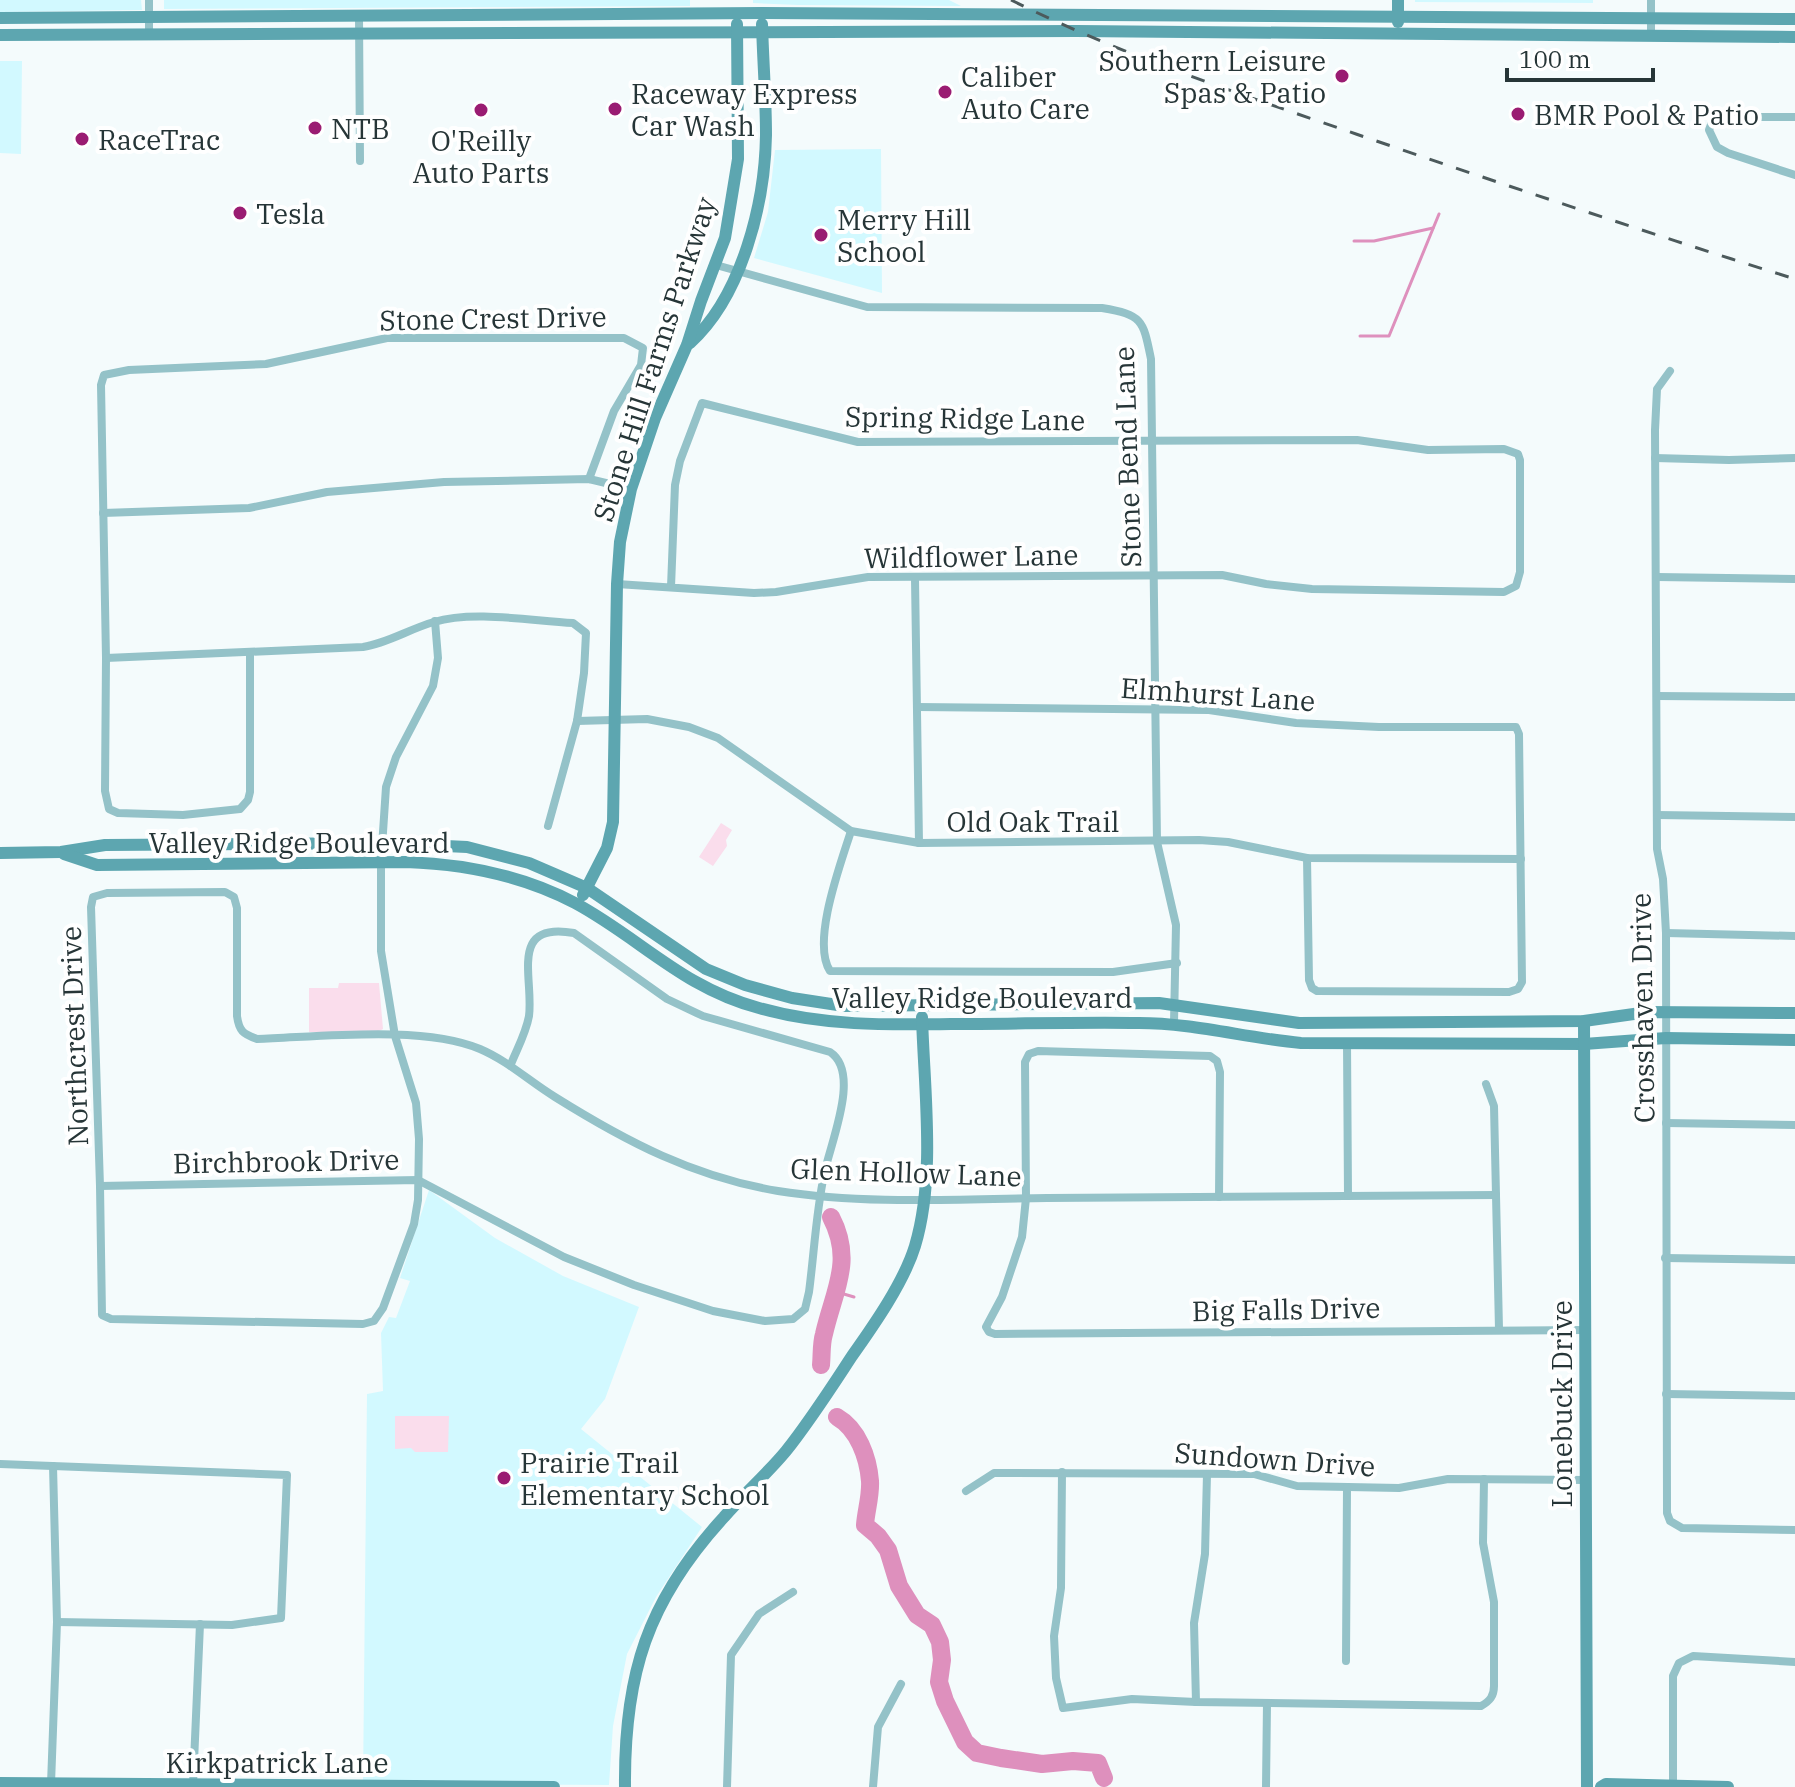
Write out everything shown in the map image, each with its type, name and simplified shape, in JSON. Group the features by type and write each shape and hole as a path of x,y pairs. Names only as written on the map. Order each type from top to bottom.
{"main road":[{"path":"1398,0 1398,33"},
{"name":"Stone Hill Farms Parkway","path":"577,904 607,848 613,822 617,584 620,542 631,489 725,238 738,159 736,13"},
{"path":"0,18 762,13 1795,19"},
{"path":"687,345 707,327 738,272 761,184 766,135 762,13"},
{"path":"539,15 539,31"},
{"path":"1506,33 1512,26 1528,27 1574,18"},
{"path":"0,35 762,31 1795,37"},
{"path":"738,159 764,159"},
{"name":"Valley Ridge Boulevard","path":"0,853 61,852 105,845 382,843 489,851 529,863 587,888 706,969 745,985 792,998 844,1006 1106,1002 1175,1005 1299,1023 1584,1021 1666,1012 1795,1013"},
{"name":"Valley Ridge Boulevard","path":"61,852 97,865 381,862 436,863 473,869 526,883 577,904 691,980 756,1008 841,1023 1174,1023 1262,1039 1347,1042 1584,1044 1666,1038 1795,1040"},
{"path":"625,1787 625,1727 631,1685 644,1640 661,1602 722,1518 787,1449 879,1318 915,1248 924,1200 922,1006"},
{"name":"Lonebuck Drive","path":"1584,1021 1587,1787"},
{"name":"Kirkpatrick Lane","path":"0,1783 554,1787"},
{"path":"1601,1787 1606,1784 1728,1787"}],"street":[{"path":"149,0 149,35"},
{"path":"1651,0 1651,36"},
{"path":"359,16 360,161"},
{"path":"1795,117 1728,117 1712,122 1709,130 1717,147 1728,153 1795,175"},
{"name":"Stone Bend Lane","path":"716,265 867,307 1102,308 1128,313 1137,318 1144,329 1149,350 1153,442 1153,708 1157,842 1175,911 1177,963 1174,1023"},
{"name":"Stone Crest Drive","path":"103,513 101,385 104,375 129,370 266,364 387,338 624,338 643,348 641,365 614,411 589,479"},
{"name":"Crosshaven Drive","path":"1670,371 1657,389 1655,458 1657,849 1663,879 1666,933 1666,1501 1670,1521 1682,1528 1795,1530"},
{"name":"Spring Ridge Lane","path":"671,587 675,485 680,461 702,403 858,442 1357,440 1428,450 1504,449 1518,454 1521,468 1520,572 1516,586"},
{"path":"1655,458 1795,458"},
{"path":"250,652 250,792 240,809 183,815 118,813 109,809 105,791 103,513 249,508 327,492 385,486 589,479 631,489"},
{"name":"Wildflower Lane","path":"617,584 754,593 868,577 1222,575 1312,589 1504,592 1516,586"},
{"path":"1657,577 1795,579"},
{"path":"915,579 919,843"},
{"path":"106,658 380,644 435,621 461,618 573,623 586,633 584,673 577,721 548,826"},
{"path":"418,1180 416,1103 395,1036 381,951 381,862 386,787 396,757 433,686 438,658 435,621"},
{"path":"1657,696 1795,697"},
{"name":"Elmhurst Lane","path":"917,707 1153,708 1209,710 1296,723 1379,727 1516,727 1519,734 1521,859"},
{"name":"Old Oak Trail","path":"577,721 664,721 718,738 851,831 919,843 1199,840 1228,842 1307,858 1521,859"},
{"path":"1657,815 1795,817"},
{"path":"851,831 829,902 825,955 830,971 1113,972 1177,963"},
{"path":"1307,858 1309,980 1312,988 1317,991 1450,992 1509,992 1518,989 1522,982 1521,859"},
{"name":"Northcrest Drive","path":"236,953 237,908 234,897 225,892 107,893 93,897 102,1315 111,1319 363,1324 374,1321 383,1308 414,1224 418,1180"},
{"name":"Birchbrook Drive","path":"100,1186 418,1180 564,1257 634,1285 713,1311 765,1321 793,1319 805,1309 823,1176 841,1120 843,1070 838,1057 691,1010 635,978 574,933 545,931 532,943 527,966 529,1015 511,1064"},
{"path":"1666,933 1795,936"},
{"name":"Glen Hollow Lane","path":"236,953 238,1027 244,1035 257,1039 428,1036 477,1048 511,1064 537,1086 637,1146 684,1167 776,1190 822,1197 924,1200 1496,1195"},
{"path":"1347,1042 1348,1196"},
{"path":"1026,1198 1025,1062 1029,1054 1038,1051 1210,1056 1217,1061 1220,1072 1219,1197"},
{"path":"1486,1084 1494,1106 1499,1329"},
{"path":"1666,1123 1795,1125"},
{"name":"Big Falls Drive","path":"1026,1198 1022,1237 1002,1297 987,1324 989,1332 1584,1330"},
{"path":"1665,1258 1795,1260"},
{"path":"1666,1394 1795,1396"},
{"path":"0,1464 287,1475 281,1618 232,1625 57,1622"},
{"path":"51,1784 57,1622 53,1466"},
{"path":"1062,1472 1061,1588 1054,1636 1056,1678 1063,1708 1132,1699 1481,1706 1491,1698 1494,1686 1494,1602 1483,1543 1484,1479"},
{"name":"Sundown Drive","path":"966,1491 994,1473 1254,1474 1297,1486 1399,1488 1448,1479 1585,1480"},
{"path":"1196,1702 1194,1623 1205,1554 1207,1474"},
{"path":"1346,1661 1347,1487"},
{"path":"727,1787 731,1655 759,1614 793,1592"},
{"path":"193,1785 200,1624"},
{"path":"1673,1786 1673,1676 1679,1663 1693,1656 1795,1662"},
{"path":"873,1787 878,1727 901,1684"},
{"path":"1266,1787 1267,1703"}],"shaded area":[{"path":"0,0 141,0 142,10 0,12"},
{"path":"164,0 690,0 690,6 164,9"},
{"path":"753,0 949,0 961,6 798,5 753,3"},
{"path":"1593,0 1593,3 1415,2"},
{"path":"0,61 22,61 21,154 0,153"},
{"name":"Merry Hill School","path":"881,149 882,293 754,258 768,212 775,150"},
{"path":"721,823 732,830 726,840 727,846 713,866 699,857"},
{"path":"339,983 379,983 383,1029 377,1032 309,1032 309,988 338,988"},
{"name":"Prairie Trail Elementary School","path":"429,1190 495,1238 563,1276 639,1307 605,1399 581,1429 702,1527 656,1597 627,1654 613,1726 609,1785 363,1784 367,1394 383,1391 381,1333 389,1317 396,1318 410,1281 400,1278"},
{"path":"395,1416 449,1416 448,1452 395,1449"}],"waterway":[{"path":"1360,336 1389,336 1439,214"},
{"path":"1354,241 1374,241 1433,228"},
{"path":"821,1365 823,1338 842,1262 838,1233 831,1217"},
{"path":"837,1292 854,1297"},
{"path":"837,1417 856,1436 867,1463 870,1486 865,1525 888,1550 899,1586 917,1615 932,1625 940,1642 942,1660 939,1682 965,1742 977,1753 1001,1758 1042,1764 1073,1761 1098,1763 1104,1778"}],"railway":[{"path":"1011,0 1095,39 1225,89 1520,190 1795,279"}],"place":[{"name":"Southern Leisure Spas & Patio","path":"1342,76"},
{"name":"Caliber Auto Care","path":"945,92"},
{"name":"Raceway Express Car Wash","path":"615,109"},
{"name":"O'Reilly Auto Parts","path":"481,110"},
{"name":"BMR Pool & Patio","path":"1518,114"},
{"name":"NTB","path":"315,128"},
{"name":"RaceTrac","path":"82,139"},
{"name":"Tesla","path":"240,213"},
{"name":"Merry Hill School","path":"821,235"},
{"name":"Prairie Trail Elementary School","path":"504,1478"}]}
